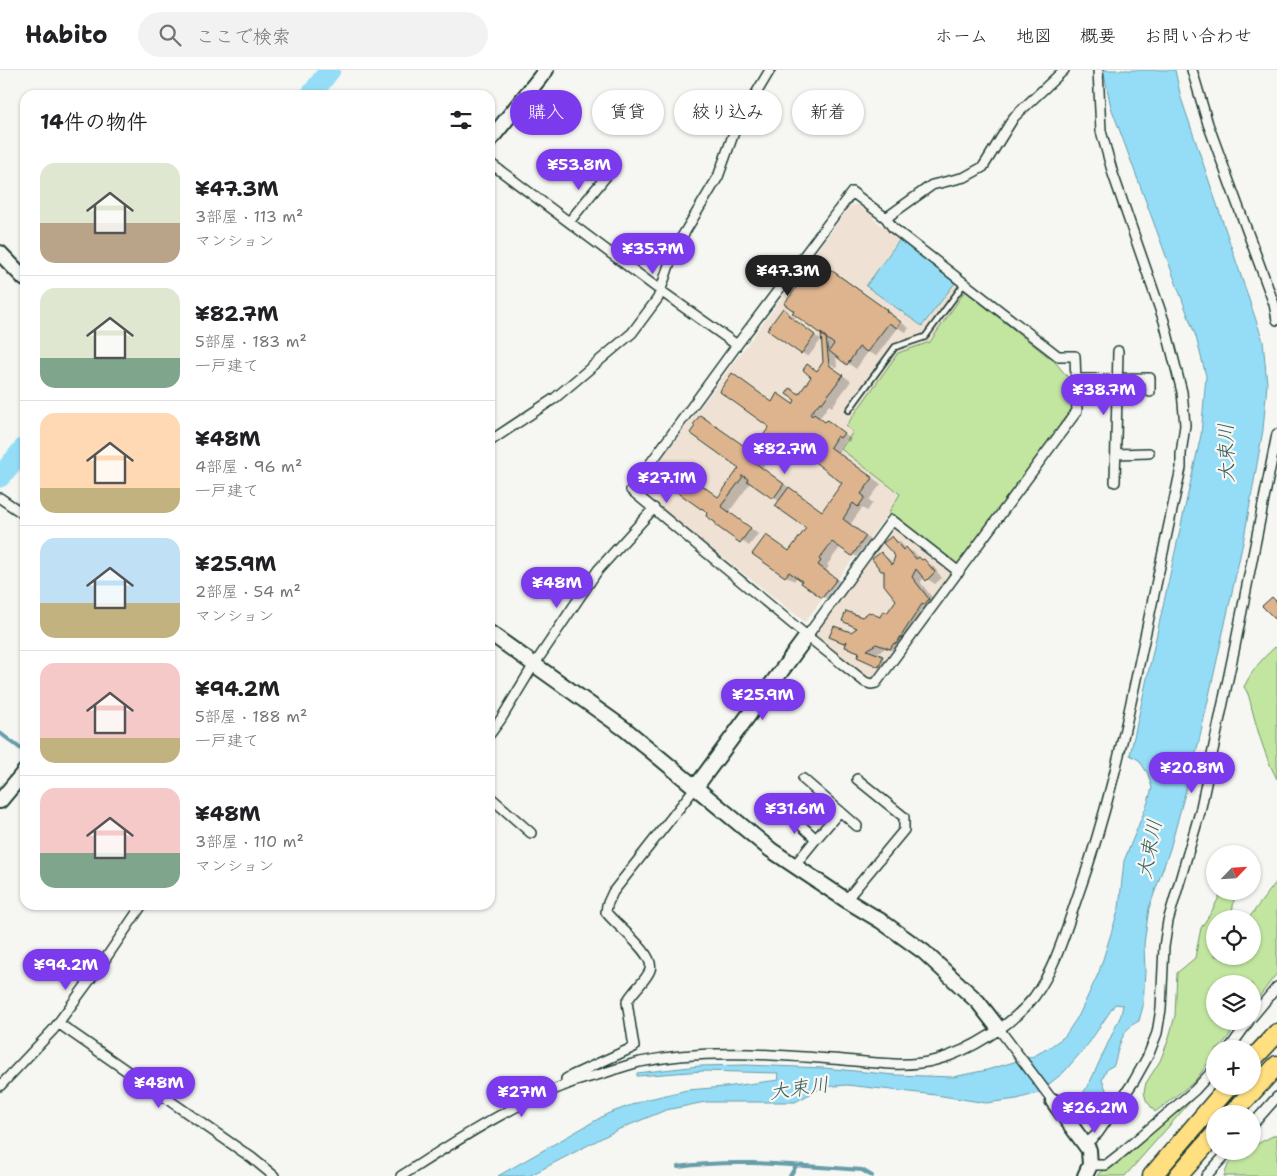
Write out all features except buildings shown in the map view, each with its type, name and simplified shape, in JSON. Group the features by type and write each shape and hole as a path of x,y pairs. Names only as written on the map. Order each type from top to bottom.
{"highway":[{"path":"1261,1051 1277,1034"},
{"path":"1240,1105 1277,1065"},
{"path":"1152,1176 1220,1095"},
{"path":"1178,1176 1206,1144"}],"street":[{"path":"495,134 546,70"},
{"path":"495,438 555,398 632,333 658,298 674,250 718,177 736,127 770,70"},
{"path":"405,1175 498,1117 538,1096 566,1084 637,1063 676,1056 783,1055 894,1063 918,1063 936,1060 968,1048 1002,1031 1032,999 1046,979 1090,863 1110,794 1181,468 1185,425 1182,392 1164,321 1113,174 1101,130 1098,70"},
{"path":"1192,70 1208,124 1275,304 1277,320"},
{"path":"886,218 932,185 965,176 983,167 1014,117 1061,71"},
{"path":"495,167 660,291 737,346"},
{"path":"569,222 608,174"},
{"path":"852,192 886,218 893,228 964,284 1058,356 1075,356 1077,411 876,683 870,684 807,636 631,490 852,192"},
{"path":"0,253 20,274"},
{"path":"1115,482 1118,350"},
{"path":"1076,380 1150,378 1150,392"},
{"path":"1085,1145 1098,1133 1134,1081 1148,1056 1157,1033 1161,1009 1164,947 1168,921 1200,812 1277,434"},
{"path":"1116,454 1149,453"},
{"path":"0,498 20,512"},
{"path":"495,727 534,664 598,570 654,508"},
{"path":"566,1084 566,1079 573,1074 634,1047 626,1002 648,974 651,967 650,961 634,940 606,912 613,892 696,788 892,520 959,572"},
{"path":"495,637 626,730 771,850 881,921 924,952 978,1002 1002,1031 1085,1145 1090,1157 1088,1170 1106,1165 1195,1090 1206,1078"},
{"path":"0,801 20,777"},
{"path":"803,778 857,826"},
{"path":"846,900 904,830 904,817 857,780"},
{"path":"495,801 531,833"},
{"path":"779,805 816,838"},
{"path":"794,866 840,811"},
{"path":"0,1086 58,1024 139,910"},
{"path":"1261,1007 1277,988"},
{"path":"58,1024 252,1158 274,1176"},
{"path":"1261,1115 1277,1098"},
{"path":"1206,1176 1221,1160"}],"lane":[{"path":"849,410 895,347 925,337 964,284"}],"shaded area":[{"path":"857,204 1055,362 1072,408 958,566 888,514 805,622 641,493 640,488 850,206"},
{"path":"893,525 952,573 876,677 869,679 816,638 815,629"}],"green space":[{"path":"965,291 1055,362 1072,382 1072,408 958,566 888,514 900,494 841,449 853,432 846,426 898,353 930,342"},
{"path":"1275,647 1277,649 1277,779 1263,747 1249,696 1244,687 1250,675"},
{"path":"1277,881 1277,973 1261,994 1261,975 1206,975 1206,1030 1233,1030 1226,1040 1206,1040 1206,1066 1194,1082 1155,1112 1146,1100 1144,1092 1146,1083 1160,1061 1175,1016 1177,973 1195,958 1201,928 1206,920 1206,965 1261,965 1261,910 1255,910"},
{"path":"1218,900 1234,900 1232,910 1212,910"},
{"path":"1198,1093 1125,1176 1097,1176 1099,1173 1120,1162"},
{"path":"1277,1134 1277,1176 1224,1176 1230,1160 1261,1160 1261,1142"}],"water":[{"name":"大束川","path":"1103,70 1175,70 1181,98 1263,341 1267,384 1263,430 1244,538 1199,741 1170,849 1149,908 1144,944 1143,1006 1139,1021 1133,1024 1124,1034 1114,1065 1107,1069 1102,1080 1107,1092 1097,1105 1092,1120 1076,1112 1079,1100 1090,1082 1121,1015 1123,1005 1115,1004 1089,1043 1064,1072 1038,1093 1017,1099 986,1103 936,1095 847,1085 823,1087 795,1102 705,1102 666,1110 617,1130 529,1176 498,1176 607,1114 645,1100 687,1090 779,1080 778,1073 702,1071 637,1076 637,1073 699,1066 746,1065 824,1068 895,1075 953,1077 987,1070 1034,1056 1065,1036 1079,1015 1099,972 1119,908 1124,861 1152,788 1148,774 1139,760 1130,755 1201,435 1206,376 1196,337 1111,107"},
{"path":"900,239 955,283 922,326 866,286"}],"waterway":[{"path":"315,90 330,70"},
{"path":"0,477 20,453"},
{"path":"0,733 20,748"},
{"path":"1081,1121 1085,1112"},
{"path":"678,1167 723,1163 770,1164 862,1170 872,1176"},
{"path":"790,1176 796,1166"}]}
